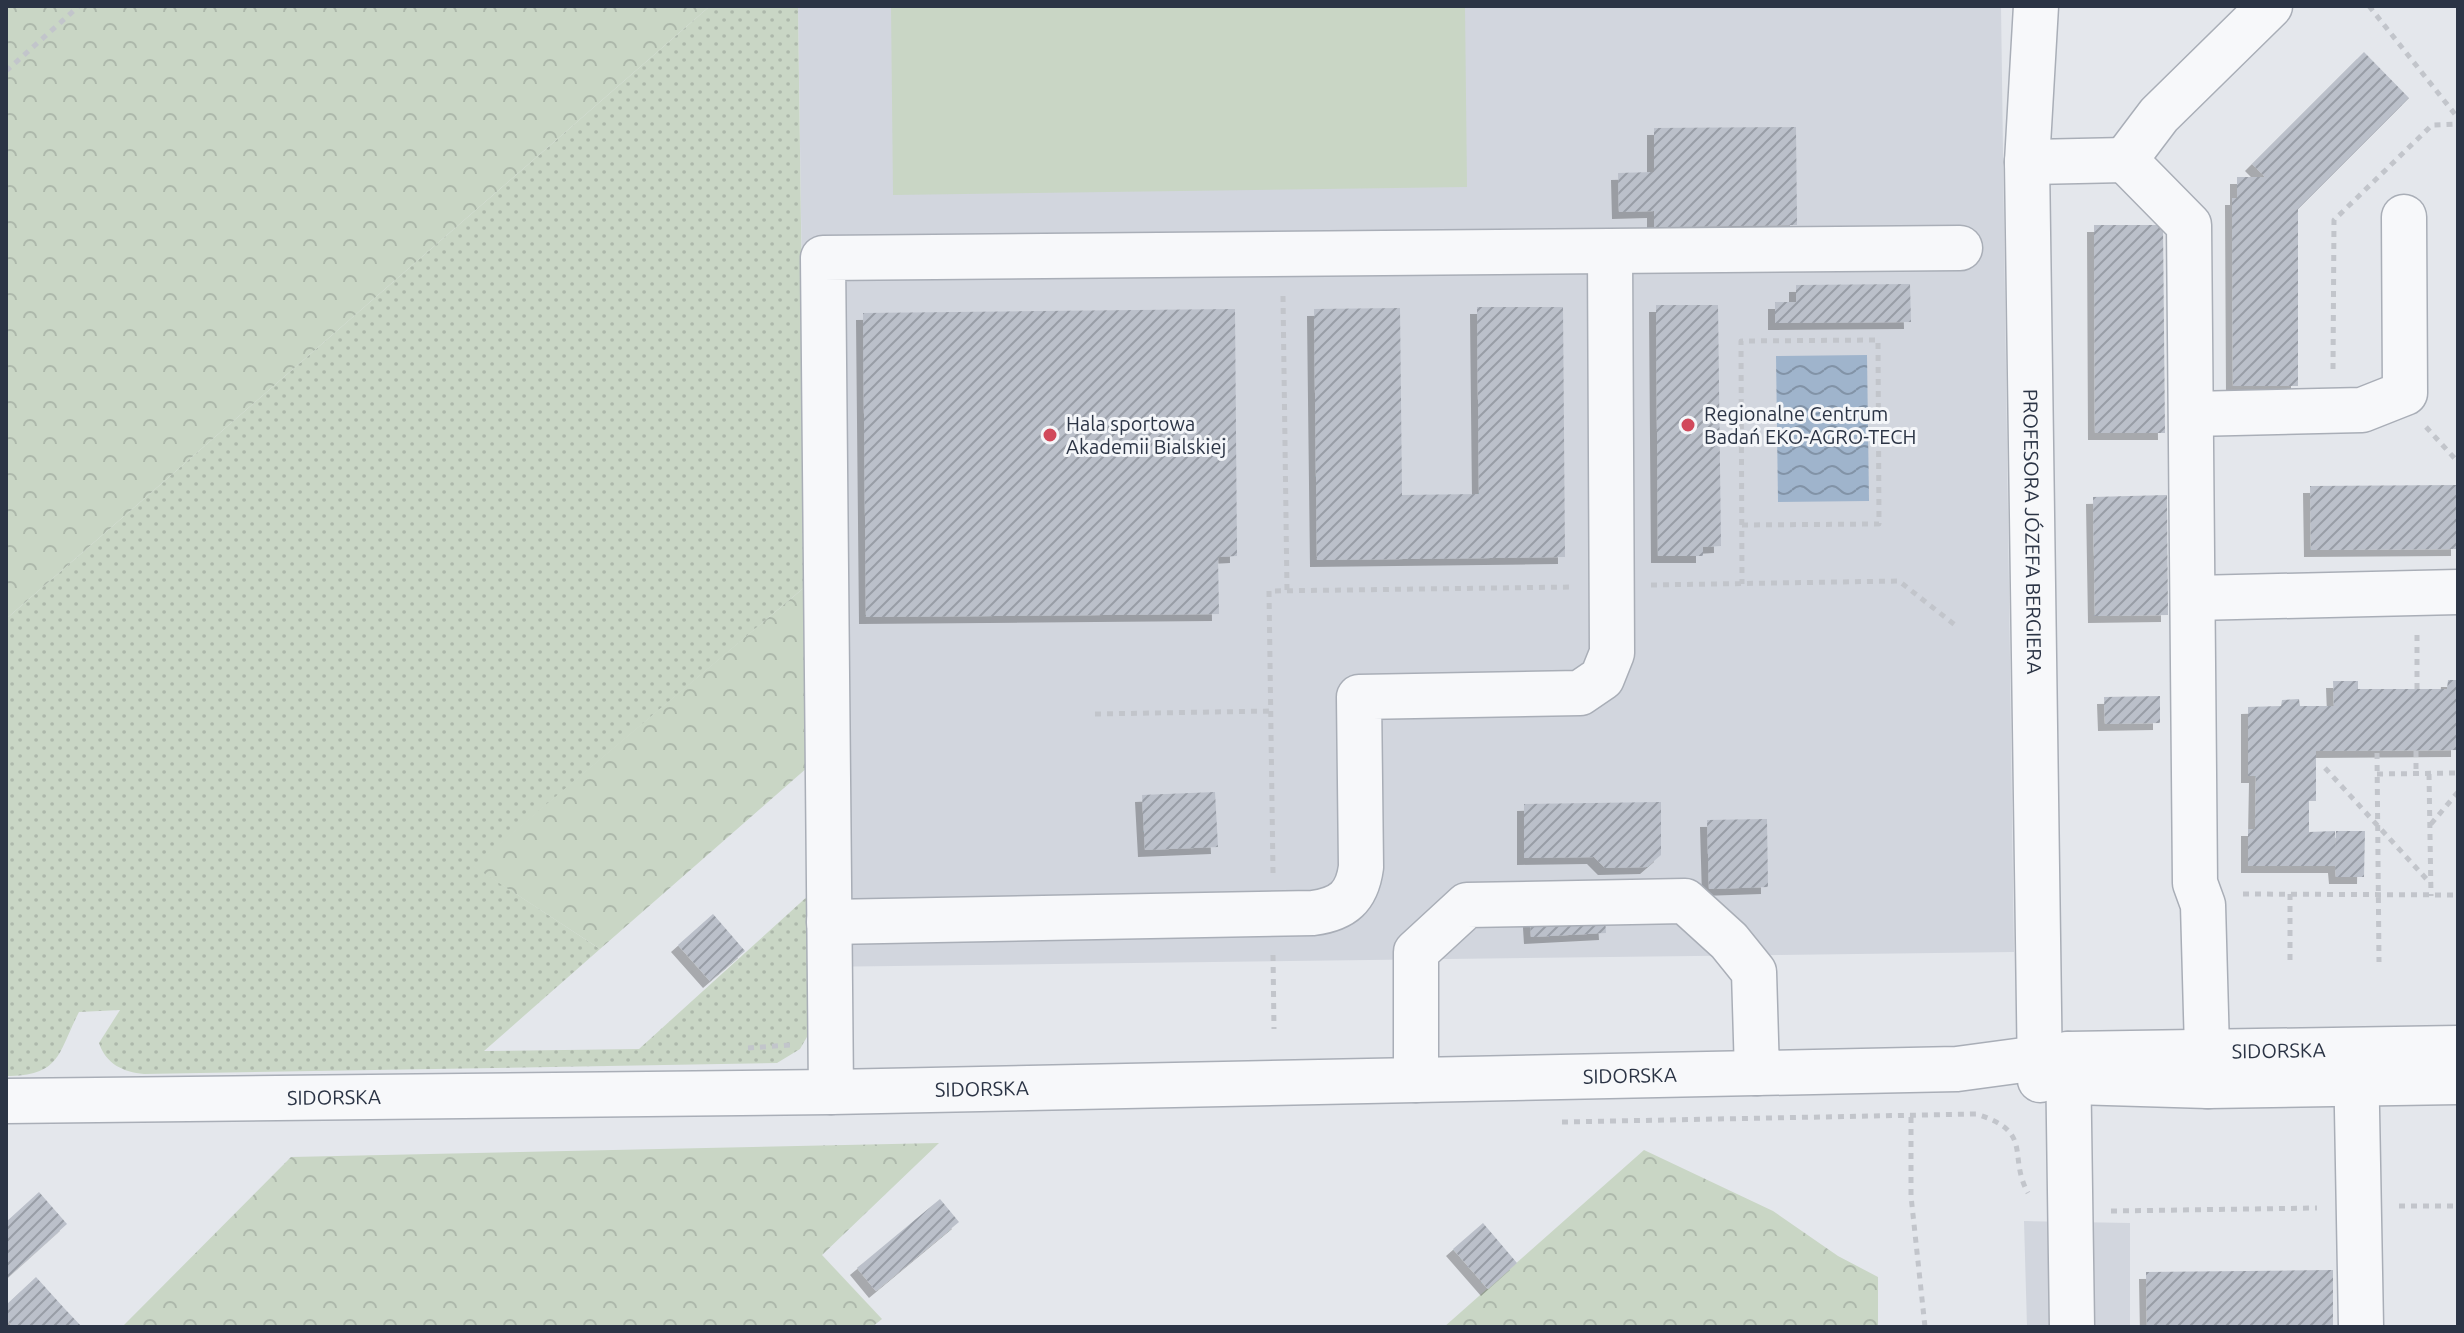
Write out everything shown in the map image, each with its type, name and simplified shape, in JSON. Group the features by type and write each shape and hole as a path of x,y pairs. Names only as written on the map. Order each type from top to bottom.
{"street":[{"name":"PROFESORA JÓZEFA BERGIERA","path":"2036,6 2027,162 2054,1068 2072,1327"},
{"path":"2125,160 2159,115 2270,6"},
{"path":"2027,162 2125,160 2189,225 2195,883 2203,905 2208,1069"},
{"path":"2192,414 2362,410 2405,393 2404,217"},
{"path":"831,1092 823,258 1960,248"},
{"path":"829,922 1334,910 1350,900 1359,885 1361,867 1359,697 1580,693 1602,678 1612,653 1610,253"},
{"path":"2194,598 2458,592"},
{"path":"1416,1080 1416,952 1467,905 1685,901 1729,941 1754,972 1757,1073"},
{"name":"SIDORSKA","path":"6,1101 831,1092 1957,1069 2356,1066 2458,1048"},
{"path":"2356,1066 2361,1327"},
{"name":"SIDORSKA","path":"2356,1066 2458,1082"}],"path":[{"path":"6,71 79,6"},
{"path":"2369,6 2458,118"},
{"path":"1282,254 1287,591"},
{"path":"1742,525 1879,524 1878,340 1741,341 1742,584"},
{"path":"2423,424 2458,462"},
{"path":"1612,586 1899,581 1955,625"},
{"path":"2416,674 2417,689"},
{"path":"1095,714 1271,711"},
{"path":"2416,751 2416,773"},
{"path":"2377,753 2379,962"},
{"path":"2325,768 2431,884"},
{"path":"2377,774 2458,773"},
{"path":"2429,774 2431,896"},
{"path":"2430,825 2458,792"},
{"path":"2203,905 2216,894 2458,895"},
{"path":"2290,894 2290,963"},
{"path":"1909,1071 1911,1196 1925,1327"},
{"path":"2105,1211 2458,1206"}],"shaded area":[{"path":"798,6 2001,6 2014,952 812,967"},
{"path":"2024,1221 2130,1223 2130,1327 2027,1327"}],"green space":[{"path":"6,6 710,6 6,619"},
{"path":"710,6 798,6 806,586 474,866 600,949 484,1051 639,1049 810,894 811,1030 800,1049 777,1063 144,1074 116,1066 99,1043 120,1010 79,1012 61,1050 48,1067 24,1075 6,1076 6,619"},
{"path":"891,6 1465,6 1467,187 893,195"},
{"path":"806,586 808,767 600,949 473,866"},
{"path":"939,1143 822,1255 882,1319 872,1327 122,1327 291,1157"},
{"path":"1644,1150 1773,1211 1838,1256 1878,1277 1878,1327 1444,1327"}],"water":[{"path":"1867,355 1869,501 1778,502 1776,356"}],"building":[{"path":"2364,52 2409,98 2298,209 2298,386 2233,386 2232,198 2237,198 2237,177 2265,177 2252,164"},
{"path":"1796,127 1797,225 1654,227 1654,211 1619,212 1618,173 1654,172 1654,128"},
{"path":"2094,225 2163,225 2165,433 2095,433"},
{"path":"1910,284 1911,322 1775,323 1775,302 1796,302 1796,285"},
{"name":"Regionalne Centrum Badań EKO-AGRO-TECH","path":"1656,305 1718,305 1721,546 1703,547 1703,556 1658,556"},
{"path":"1477,307 1563,307 1565,557 1317,560 1314,309 1400,308 1402,495 1479,494"},
{"name":"Hala sportowa Akademii Bialskiej","path":"1235,309 1237,556 1218,557 1219,614 866,617 863,313"},
{"path":"2458,485 2458,549 2311,550 2310,486"},
{"path":"2167,495 2168,615 2095,616 2093,497"},
{"path":"2448,680 2458,680 2458,750 2316,751 2316,801 2309,801 2309,832 2335,831 2336,848 2336,831 2365,831 2364,877 2336,877 2335,866 2248,866 2248,829 2255,829 2256,776 2248,776 2248,707 2281,706 2282,700 2299,699 2300,706 2334,706 2333,681 2358,681 2358,689 2447,689"},
{"path":"2160,696 2160,723 2105,724 2104,697"},
{"path":"1215,792 1218,847 1145,850 1142,795"},
{"path":"1661,802 1661,855 1647,867 1605,868 1594,857 1524,858 1524,804"},
{"path":"1767,819 1768,887 1709,889 1707,820"},
{"path":"1604,902 1606,933 1531,937 1529,905"},
{"path":"713,914 745,951 710,981 678,945"},
{"path":"39,1192 67,1224 6,1279 6,1222"},
{"path":"940,1199 959,1222 876,1291 857,1268"},
{"path":"1483,1223 1517,1263 1488,1289 1453,1249"},
{"path":"2333,1270 2333,1327 2147,1327 2146,1272"},
{"path":"36,1277 82,1327 13,1327 6,1319 6,1305"}],"place":[{"name":"Regionalne Centrum Badań EKO-AGRO-TECH","path":"1688,425"},
{"name":"Hala sportowa Akademii Bialskiej","path":"1050,435"}]}
